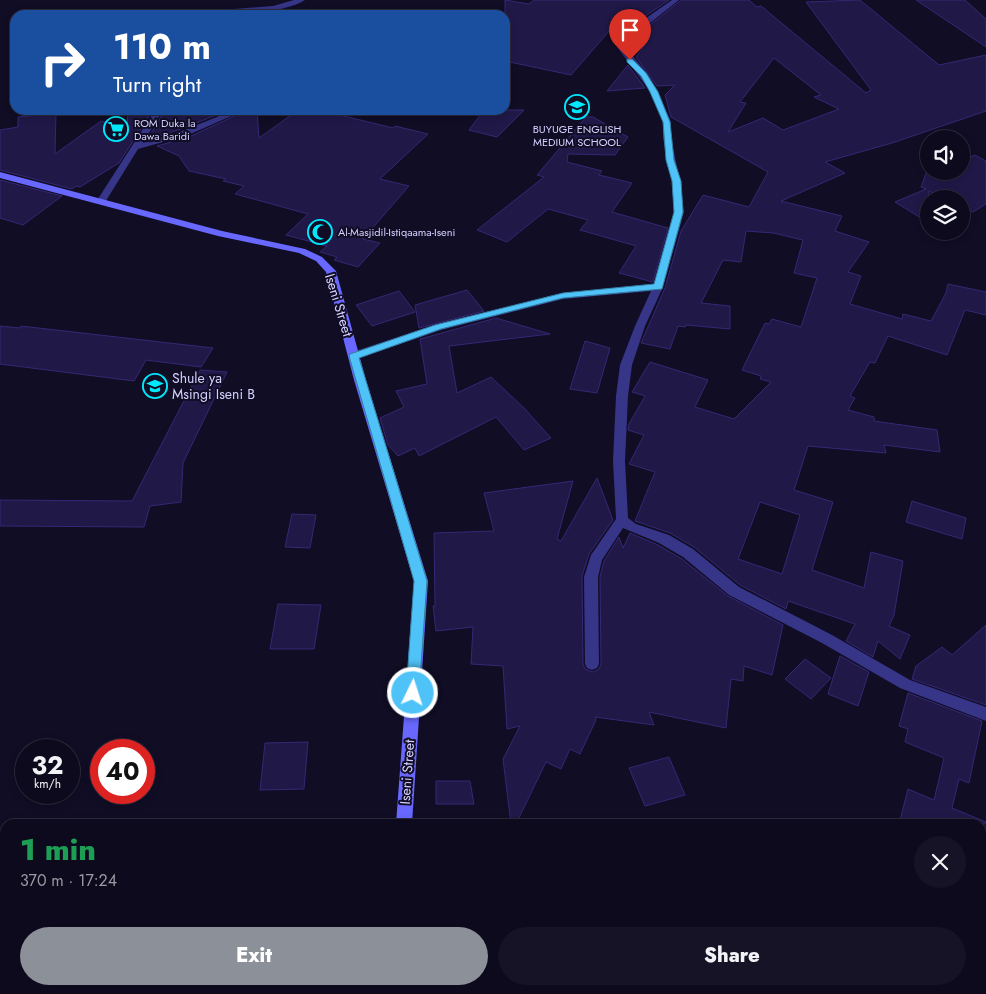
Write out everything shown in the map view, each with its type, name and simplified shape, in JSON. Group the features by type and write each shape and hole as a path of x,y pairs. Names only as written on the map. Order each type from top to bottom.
{"street":[{"path":"248,10 273,8 302,0"},
{"path":"592,664 592,577 596,559 622,520 619,461 622,396 626,365 640,326 658,287 678,212 676,181 670,160 666,122 654,92 644,75 621,47 620,39 625,33 642,25 676,0"},
{"path":"101,202 156,115"},
{"path":"134,148 185,133 229,115"},
{"name":"Iseni Street","path":"0,175 221,234 302,251 319,259 331,271 420,581 404,819"},
{"path":"354,356 438,327 563,296 658,287"},
{"path":"622,520 632,528 664,539 688,553 734,591 826,639 905,684 986,714"}],"building":[{"path":"505,0 529,4 534,0 669,0 624,28 617,22 571,75 510,62 510,10 505,10"},
{"path":"681,0 749,0 757,7 761,6 866,93 871,90 806,2 860,0 939,65 986,55 986,111 930,130 920,130 920,133 892,143 825,162 845,173 781,201 842,216 835,231 869,242 848,272 861,276 850,304 902,319 903,314 931,321 946,293 948,284 986,292 986,315 965,310 947,355 888,336 875,363 870,362 850,396 855,398 848,410 874,417 874,421 937,430 940,452 884,445 886,453 808,446 794,490 833,502 812,570 864,588 871,552 903,561 894,615 889,626 910,635 900,659 878,641 873,657 846,641 855,624 788,601 786,609 740,585 694,547 670,533 635,521 655,472 629,464 644,435 628,430 629,424 645,396 632,392 650,362 708,380 695,407 734,419 771,382 760,379 761,376 742,370 765,323 769,324 772,319 801,327 817,278 794,273 803,240 773,233 746,231 741,262 723,260 701,303 730,306 730,329 678,326 670,349 641,343 665,288 681,231 703,195 749,207 768,172 671,117 665,95 675,85 657,86 636,57 645,45 632,35 646,28","holes":["774,58 821,95 814,97 839,109 783,130 763,118 728,132 746,103 740,102","760,502 800,515 782,574 738,559"]},
{"path":"916,0 965,0 986,19 986,47"},
{"path":"628,65 645,88 607,91"},
{"path":"510,110 524,110 497,137 469,130 480,115 510,115"},
{"path":"56,115 55,154 101,121 127,128 128,115 150,115 119,163 80,187 76,186 72,189 0,170 0,130 18,127 18,117"},
{"path":"162,115 216,115 181,129 147,140"},
{"path":"236,115 257,115 259,138 291,115 340,115 428,134 380,179 409,186 363,239 380,243 358,267 334,260 337,257 320,252 327,246 286,235 308,214 235,194 244,186 223,181 226,179 189,171 179,156 157,146 189,137"},
{"path":"586,117 593,117 628,137 615,155 568,154 567,162 602,171 599,175 632,183 612,212 668,228 653,282 619,273 636,246 580,230 588,220 548,209 507,242 477,230 544,177 537,175"},
{"path":"975,155 986,161 986,204 973,212 970,211 970,190 924,190 926,189 921,187 924,180 970,180 970,157"},
{"path":"0,180 62,196 23,225 0,218"},
{"path":"920,192 920,217 895,202"},
{"path":"467,290 484,311 419,328 415,305"},
{"path":"399,291 415,312 372,326 356,305"},
{"path":"496,318 550,334 449,346 457,393 491,377 524,408 551,438 524,450 496,417 419,456 415,448 398,456 388,445 380,418 404,407 396,391 427,384 420,339"},
{"path":"0,326 20,328 21,326 213,348 201,367 146,360 134,381 0,364"},
{"path":"585,341 610,348 597,393 570,389"},
{"path":"200,370 227,372 183,463 181,502 150,506 144,527 0,526 0,500 132,501"},
{"path":"597,478 613,520 589,554 582,576 583,664 585,669 593,672 599,669 601,664 600,577 604,561 619,537 623,548 630,533 658,545 682,559 728,596 783,625 772,675 744,666 743,681 731,679 726,728 649,712 654,725 595,717 596,720 580,754 570,749 561,769 546,762 518,819 510,819 503,759 520,726 507,729 503,666 471,664 473,627 436,631 433,606 435,606 434,533 494,531 484,493 573,481 557,539 561,541"},
{"path":"912,501 966,518 962,539 906,522"},
{"path":"292,514 316,515 310,548 285,547"},
{"path":"278,604 321,605 314,649 270,649"},
{"path":"986,625 986,705 912,679 916,666 942,647 952,655"},
{"path":"840,656 869,672 858,706 828,694"},
{"path":"805,659 831,678 811,699 785,679"},
{"path":"908,693 982,721 969,783 959,779 952,808 979,819 900,819 908,789 934,800 944,758 905,742 908,729 899,726"},
{"path":"308,742 304,789 260,790 265,743"},
{"path":"669,757 685,795 645,806 629,768"},
{"path":"436,781 470,781 474,804 436,804"}],"place":[{"name":"BUYUGE ENGLISH MEDIUM SCHOOL","path":"577,107"},
{"name":"ROM Duka la Dawa Baridi","path":"116,129"},
{"name":"Al-Masjidil-Istiqaama-Iseni","path":"320,232"},
{"name":"Shule ya Msingi Iseni B","path":"155,386"}],"route":[{"path":"413,693 420,581 354,356 438,327 488,313 563,296 658,287 678,212 676,181 670,160 666,122 654,92 644,75 630,60"}]}
